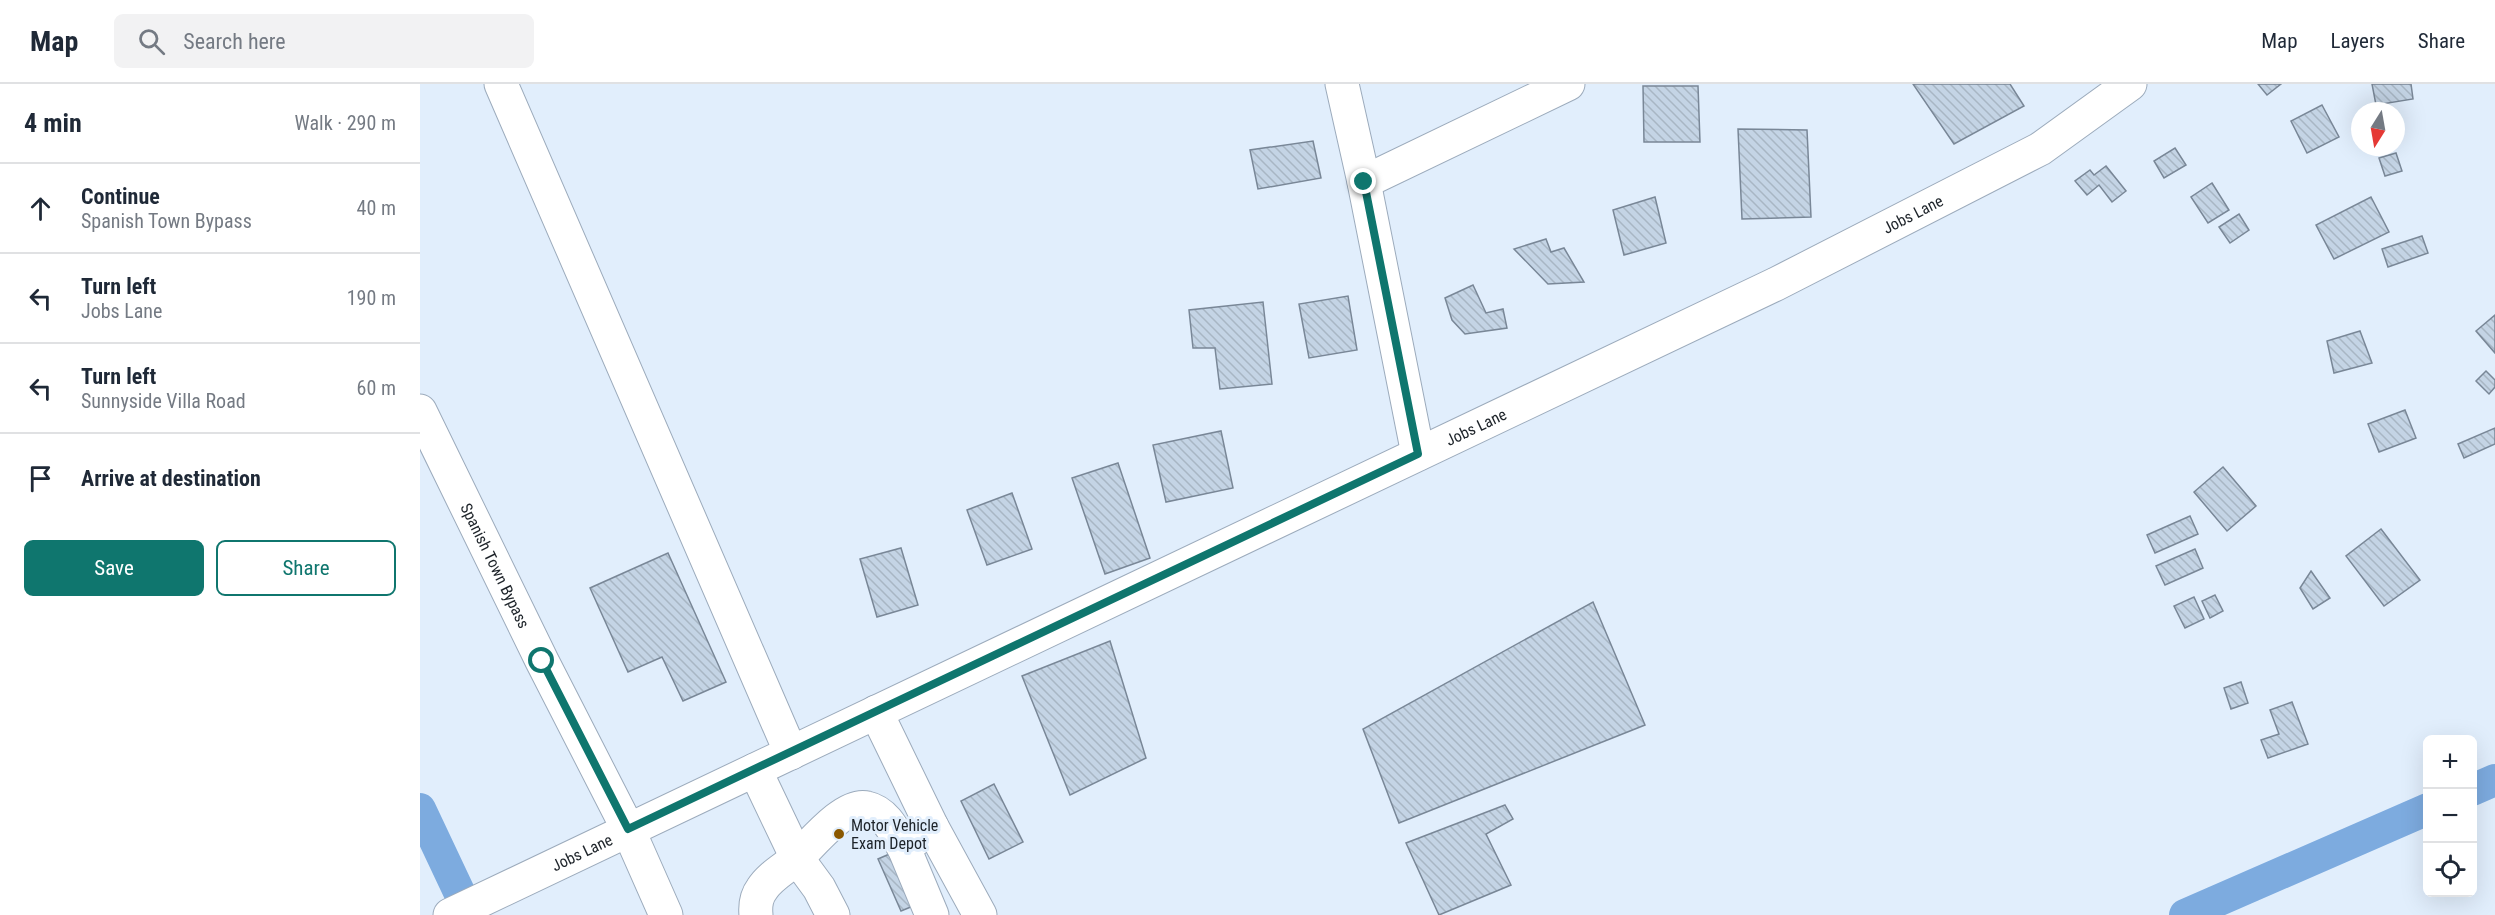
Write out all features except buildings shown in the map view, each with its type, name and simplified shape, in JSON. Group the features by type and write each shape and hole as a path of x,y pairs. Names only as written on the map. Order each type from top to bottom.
{"street":[{"path":"501,84 791,753"},
{"path":"1342,84 1364,182 1418,454"},
{"path":"1364,182 1568,84"},
{"name":"Jobs Lane","path":"451,914 1776,284 2040,149 2130,84"},
{"name":"Spanish Town Bypass","path":"420,411 542,661 628,829 666,915"},
{"path":"876,712 932,827 980,915"},
{"path":"755,770 797,858 819,888 832,915"},
{"path":"756,915 755,905 759,891 765,883 797,858 830,824 858,808 867,808 884,818 892,827 904,848 932,915"},
{"path":"904,848 932,827"}],"waterway":[{"path":"2474,789 2495,780"},
{"path":"420,809 470,915"},
{"path":"2185,915 2423,811"}],"place":[{"name":"Motor Vehicle Exam Depot","path":"839,834"}],"route":[{"path":"542,661 628,829 1418,454 1364,182"}]}
